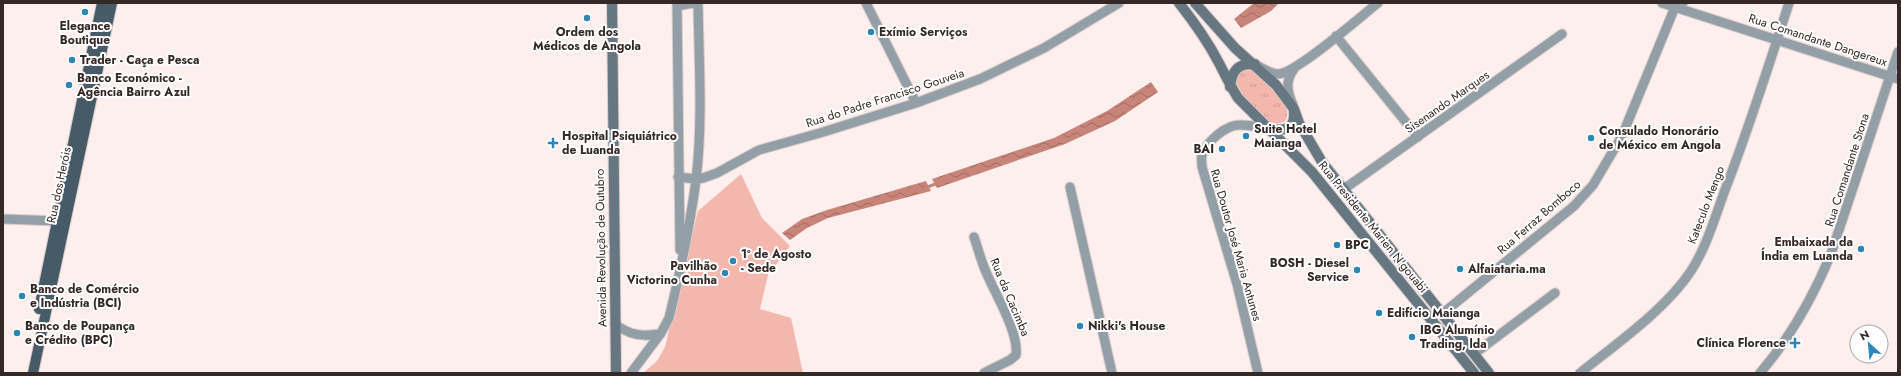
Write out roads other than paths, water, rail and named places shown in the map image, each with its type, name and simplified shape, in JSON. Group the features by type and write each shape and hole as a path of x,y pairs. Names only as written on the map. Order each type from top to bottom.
{"main road":[{"name":"Rua dos Heróis","path":"26,373 102,3"},
{"name":"Rua dos Heróis","path":"33,373 112,3"}],"street":[{"name":"Avenida Revolução de Outubro","path":"612,3 616,373"},
{"path":"680,267 677,5 693,3"},
{"path":"631,373 661,333 669,318 696,179 699,128 698,3"},
{"path":"866,3 916,103"},
{"name":"Rua do Padre Francisco Gouveia","path":"678,177 696,179 717,173 760,150 820,134 916,103 980,80 1044,48 1119,3"},
{"name":"Rua Presidente Marien N'gouabi","path":"1179,3 1192,19 1218,62 1230,86 1248,109 1312,172 1474,373"},
{"name":"Rua Presidente Marien N'gouabi","path":"1196,3 1235,48 1255,64 1276,85 1294,109 1299,124 1322,162 1489,373"},
{"path":"1230,86 1231,77 1237,68 1246,64 1255,64 1268,71 1278,74 1295,67 1378,3"},
{"name":"Rua Comandante Dangereux","path":"1662,3 1679,5 1777,40 1894,77"},
{"name":"Kateculo Mengo","path":"1580,373 1633,331 1674,292 1691,271 1703,249 1738,158 1789,3"},
{"name":"Rua Ferraz Bomboco","path":"1442,314 1574,206 1593,185 1622,136 1679,5"},
{"name":"Sisenando Marques","path":"1344,189 1562,34"},
{"path":"1336,36 1418,137"},
{"name":"Rua Comandante Stona","path":"1760,373 1791,332 1819,283 1831,254 1894,77 1898,52"},
{"path":"1270,129 1281,131 1290,127 1294,120 1294,109 1287,87 1289,75 1295,67"},
{"name":"Rua Doutor José Maria Antunes","path":"1258,373 1237,284 1202,167 1202,155 1211,141 1231,126 1240,125 1270,129"},
{"path":"1070,187 1112,373"},
{"path":"3,219 58,221"},
{"name":"Rua da Cacimba","path":"974,237 985,271 1014,332 1018,346 1016,355 1010,360 984,373"},
{"path":"1474,354 1555,293"},
{"path":"615,324 624,331 637,335 646,336 661,333"}],"water":[{"path":"1254,3 1279,3 1271,11 1241,28 1234,19"},
{"path":"1151,82 1158,92 1115,121 1065,144 937,188 932,179 1054,138 1107,111"},
{"path":"926,181 931,191 828,218 807,228 790,240 782,233 802,219 827,210"}],"waterway":[{"path":"925,188 938,183"}],"place":[{"name":"Elegance Boutique","path":"85,12"},
{"name":"Ordem dos Médicos de Angola","path":"587,18"},
{"name":"Exímio Serviços","path":"871,32"},
{"name":"Trader - Caça e Pesca","path":"72,60"},
{"name":"Banco Económico - Agência Bairro Azul","path":"69,85"},
{"name":"Suite Hotel Maianga","path":"1246,136"},
{"name":"Consulado Honorário de México em Angola","path":"1591,138"},
{"name":"Hospital Psiquiátrico de Luanda","path":"553,143"},
{"name":"BAI","path":"1222,149"},
{"name":"BPC","path":"1337,245"},
{"name":"Embaixada da Índia em Luanda","path":"1861,249"},
{"name":"1º de Agosto - Sede","path":"733,261"},
{"name":"Alfaiataria.ma","path":"1460,269"},
{"name":"BOSH - Diesel Service","path":"1357,270"},
{"name":"Pavilhão Victorino Cunha","path":"725,273"},
{"name":"Banco de Comércio e Indústria (BCI)","path":"22,296"},
{"name":"Edifício Maianga","path":"1379,313"},
{"name":"Nikki's House","path":"1080,326"},
{"name":"Banco de Poupança e Crédito (BPC)","path":"17,333"},
{"name":"IBG Alumínio Trading, lda","path":"1412,337"},
{"name":"Clínica Florence","path":"1795,343"}]}
